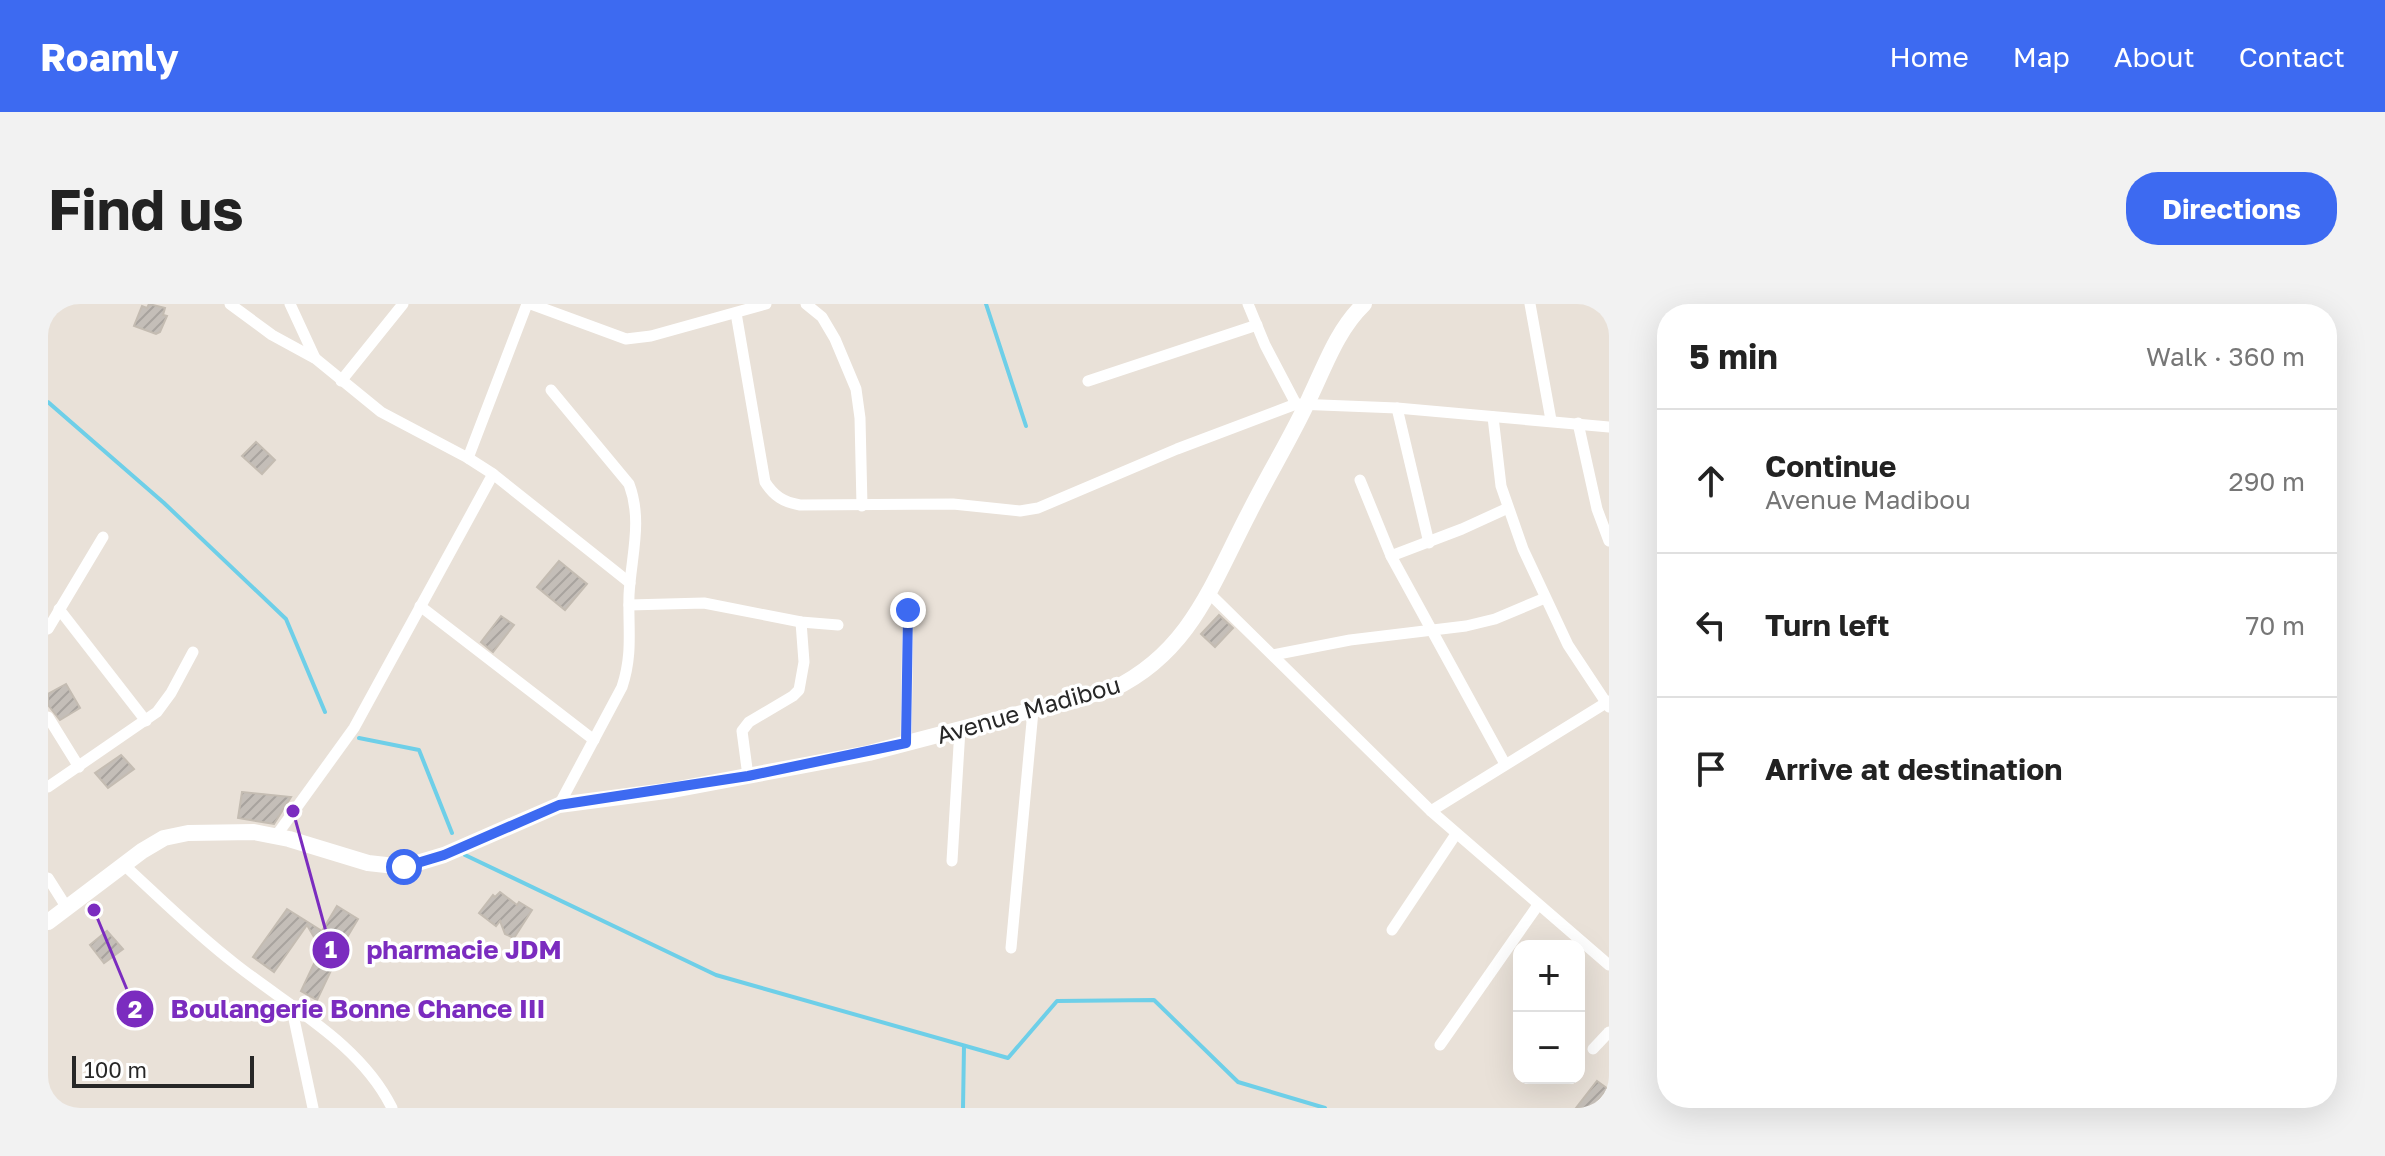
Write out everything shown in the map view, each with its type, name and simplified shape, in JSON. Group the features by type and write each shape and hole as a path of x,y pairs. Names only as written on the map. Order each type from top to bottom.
{"street":[{"path":"230,304 272,335 316,359 381,412 493,474 630,583"},
{"path":"290,304 316,359"},
{"path":"341,381 403,304"},
{"path":"468,458 529,304 626,339 651,336 766,304"},
{"path":"806,304 822,317 835,339 856,389 860,418 862,506"},
{"path":"1248,304 1302,404"},
{"name":"Avenue Madibou","path":"48,922 123,864 164,838 188,833 229,831 276,836 368,863 404,867 444,855 559,805 839,760 1086,698 1138,677 1158,662 1177,641 1209,593 1302,404 1338,337 1352,315 1364,304"},
{"path":"1530,304 1551,420"},
{"path":"736,313 765,482 770,491 786,502 800,505 953,504 1020,511 1038,508 1207,437 1302,404 1397,408 1609,427"},
{"path":"1088,381 1257,325"},
{"path":"551,390 629,484 637,523 630,583 631,653 628,669 622,687 559,805"},
{"path":"1397,408 1429,543"},
{"path":"1431,811 1608,703 1568,645 1508,508 1496,459 1493,417"},
{"path":"1578,423 1597,509 1609,541"},
{"path":"276,836 340,750 493,474"},
{"path":"1360,480 1391,556 1505,764"},
{"path":"1391,556 1508,508"},
{"path":"48,629 103,537"},
{"path":"1209,593 1431,811 1609,965"},
{"path":"1273,655 1350,640 1466,626 1495,619 1545,598"},
{"path":"629,605 704,603 801,622 838,625"},
{"path":"420,606 594,740"},
{"path":"59,609 146,721"},
{"path":"906,743 908,610"},
{"path":"748,776 742,737 745,725 799,690 804,662 801,622"},
{"path":"48,787 157,712 193,652"},
{"path":"1011,948 1033,711"},
{"path":"48,717 79,767"},
{"path":"952,861 960,729"},
{"path":"1392,930 1456,834"},
{"path":"123,864 222,954 350,1053 382,1089 392,1108"},
{"path":"48,878 67,908"},
{"path":"1440,1045 1538,905"},
{"path":"291,1005 313,1108"},
{"path":"1593,1049 1609,1032"}],"building":[{"path":"149,304 165,308 163,315 167,316 156,334 134,326 142,306 147,308"},
{"path":"256,442 275,460 262,474 242,456"},
{"path":"559,561 587,584 565,610 537,587"},
{"path":"1219,615 1233,628 1215,647 1201,634"},
{"path":"501,616 514,625 493,652 481,642"},
{"path":"66,684 80,708 60,720 48,705 48,694"},
{"path":"121,755 134,769 108,788 95,773"},
{"path":"242,792 291,797 274,824 238,818"},
{"path":"500,892 517,905 519,902 532,910 514,938 505,934 500,921 496,926 479,913 493,895 495,897"},
{"path":"337,906 358,919 334,959 317,1000 301,991 321,949 307,925 274,972 253,957 287,909 322,931"},
{"path":"107,931 123,949 104,963 90,945"},
{"path":"1597,1081 1608,1089 1592,1108 1576,1108"}],"waterway":[{"path":"986,304 1026,426"},
{"path":"48,402 164,503 286,619 325,712"},
{"path":"359,738 419,750 452,833"},
{"path":"465,855 716,975 1008,1058 1057,1001 1154,1000 1238,1082 1325,1108"},
{"path":"963,1108 964,1046"}],"place":[{"name":"pharmacie JDM","path":"293,811"},
{"name":"Boulangerie Bonne Chance III","path":"94,910"}],"route":[{"path":"404,867 444,855 559,805 673,790 824,763 906,743 908,610"}]}
